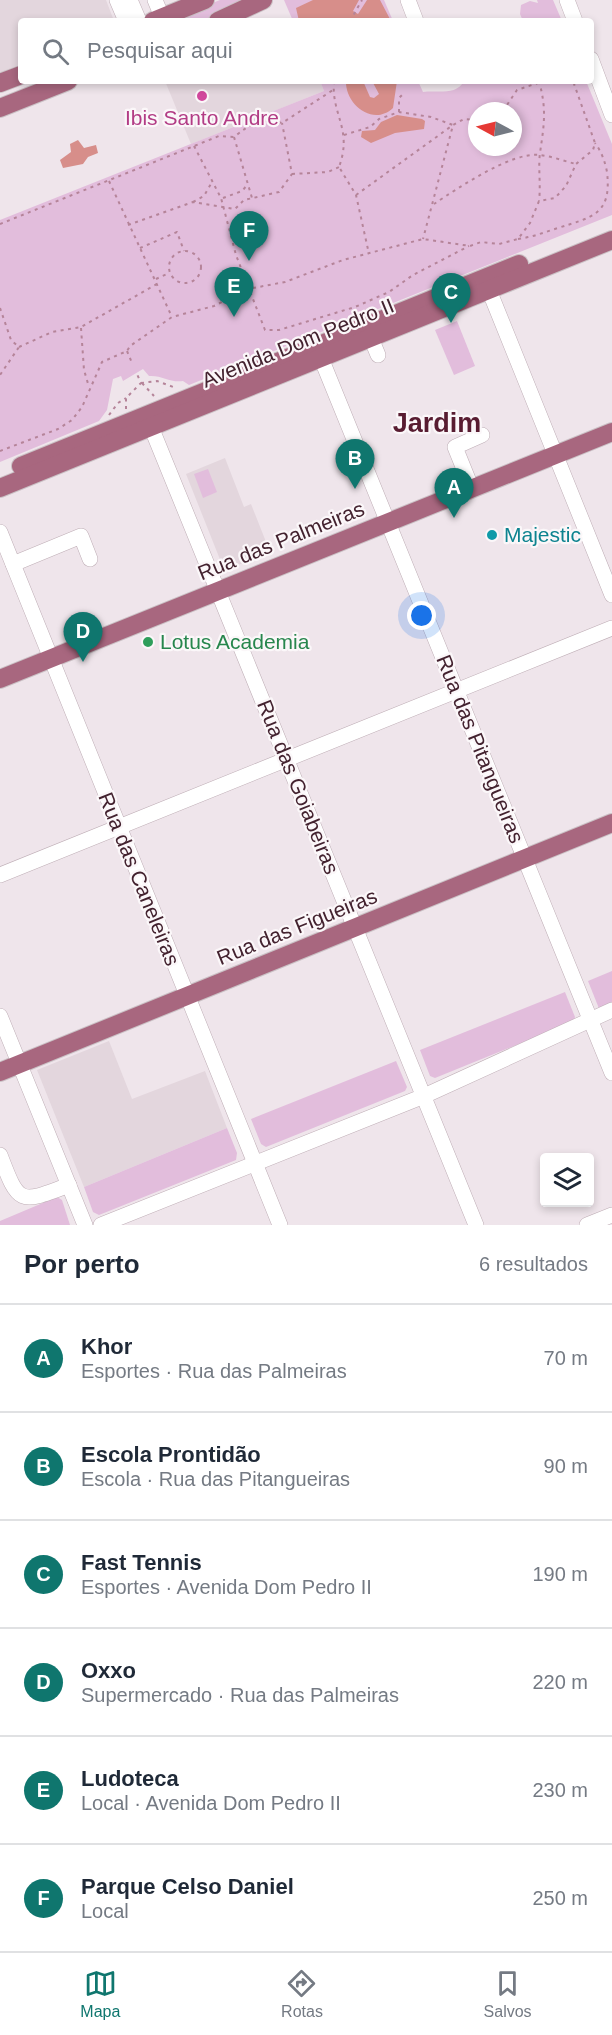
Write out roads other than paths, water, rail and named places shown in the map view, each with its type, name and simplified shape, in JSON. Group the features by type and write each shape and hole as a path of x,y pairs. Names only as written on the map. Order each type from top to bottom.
{"main road":[{"path":"160,18 205,0"},
{"path":"224,18 263,0"},
{"path":"0,83 18,76"},
{"path":"0,108 60,84"},
{"name":"Avenida Dom Pedro II","path":"0,488 149,421 612,226"},
{"name":"Avenida Dom Pedro II","path":"0,474 321,358 375,346 489,290 612,240"},
{"name":"Rua das Palmeiras","path":"0,679 612,432"},
{"name":"Rua das Figueiras","path":"0,1072 612,823"}],"street":[{"path":"117,0 125,18"},
{"path":"130,0 138,18"},
{"path":"155,0 158,18"},
{"path":"408,0 415,18"},
{"path":"567,0 574,18"},
{"path":"594,66 611,107"},
{"path":"489,290 612,595"},
{"name":"Rua das Pitangueiras","path":"321,358 612,1073"},
{"name":"Rua das Goiabeiras","path":"149,421 476,1225"},
{"path":"472,489 455,447 482,435"},
{"name":"Rua das Caneleiras","path":"0,532 280,1225"},
{"path":"13,564 81,536 90,559"},
{"path":"0,875 612,627"},
{"path":"100,1225 424,1096 612,1010"},
{"path":"0,1016 86,1225"},
{"path":"0,1155 14,1189 26,1198 37,1198 69,1185"},
{"path":"587,1225 612,1215"}],"place":[{"name":"Ibis Santo Andre","path":"202,96"},
{"name":"Parque Celso Daniel","path":"249,261"},
{"name":"Ludoteca","path":"234,317"},
{"name":"Fast Tennis","path":"451,323"},
{"name":"Escola Prontidão","path":"355,489"},
{"name":"Khor","path":"454,518"},
{"name":"Majestic","path":"492,535"},
{"name":"Lotus Academia","path":"148,642"},
{"name":"Oxxo","path":"83,662"}],"district":[{"name":"Jardim","path":"437,423"}]}
